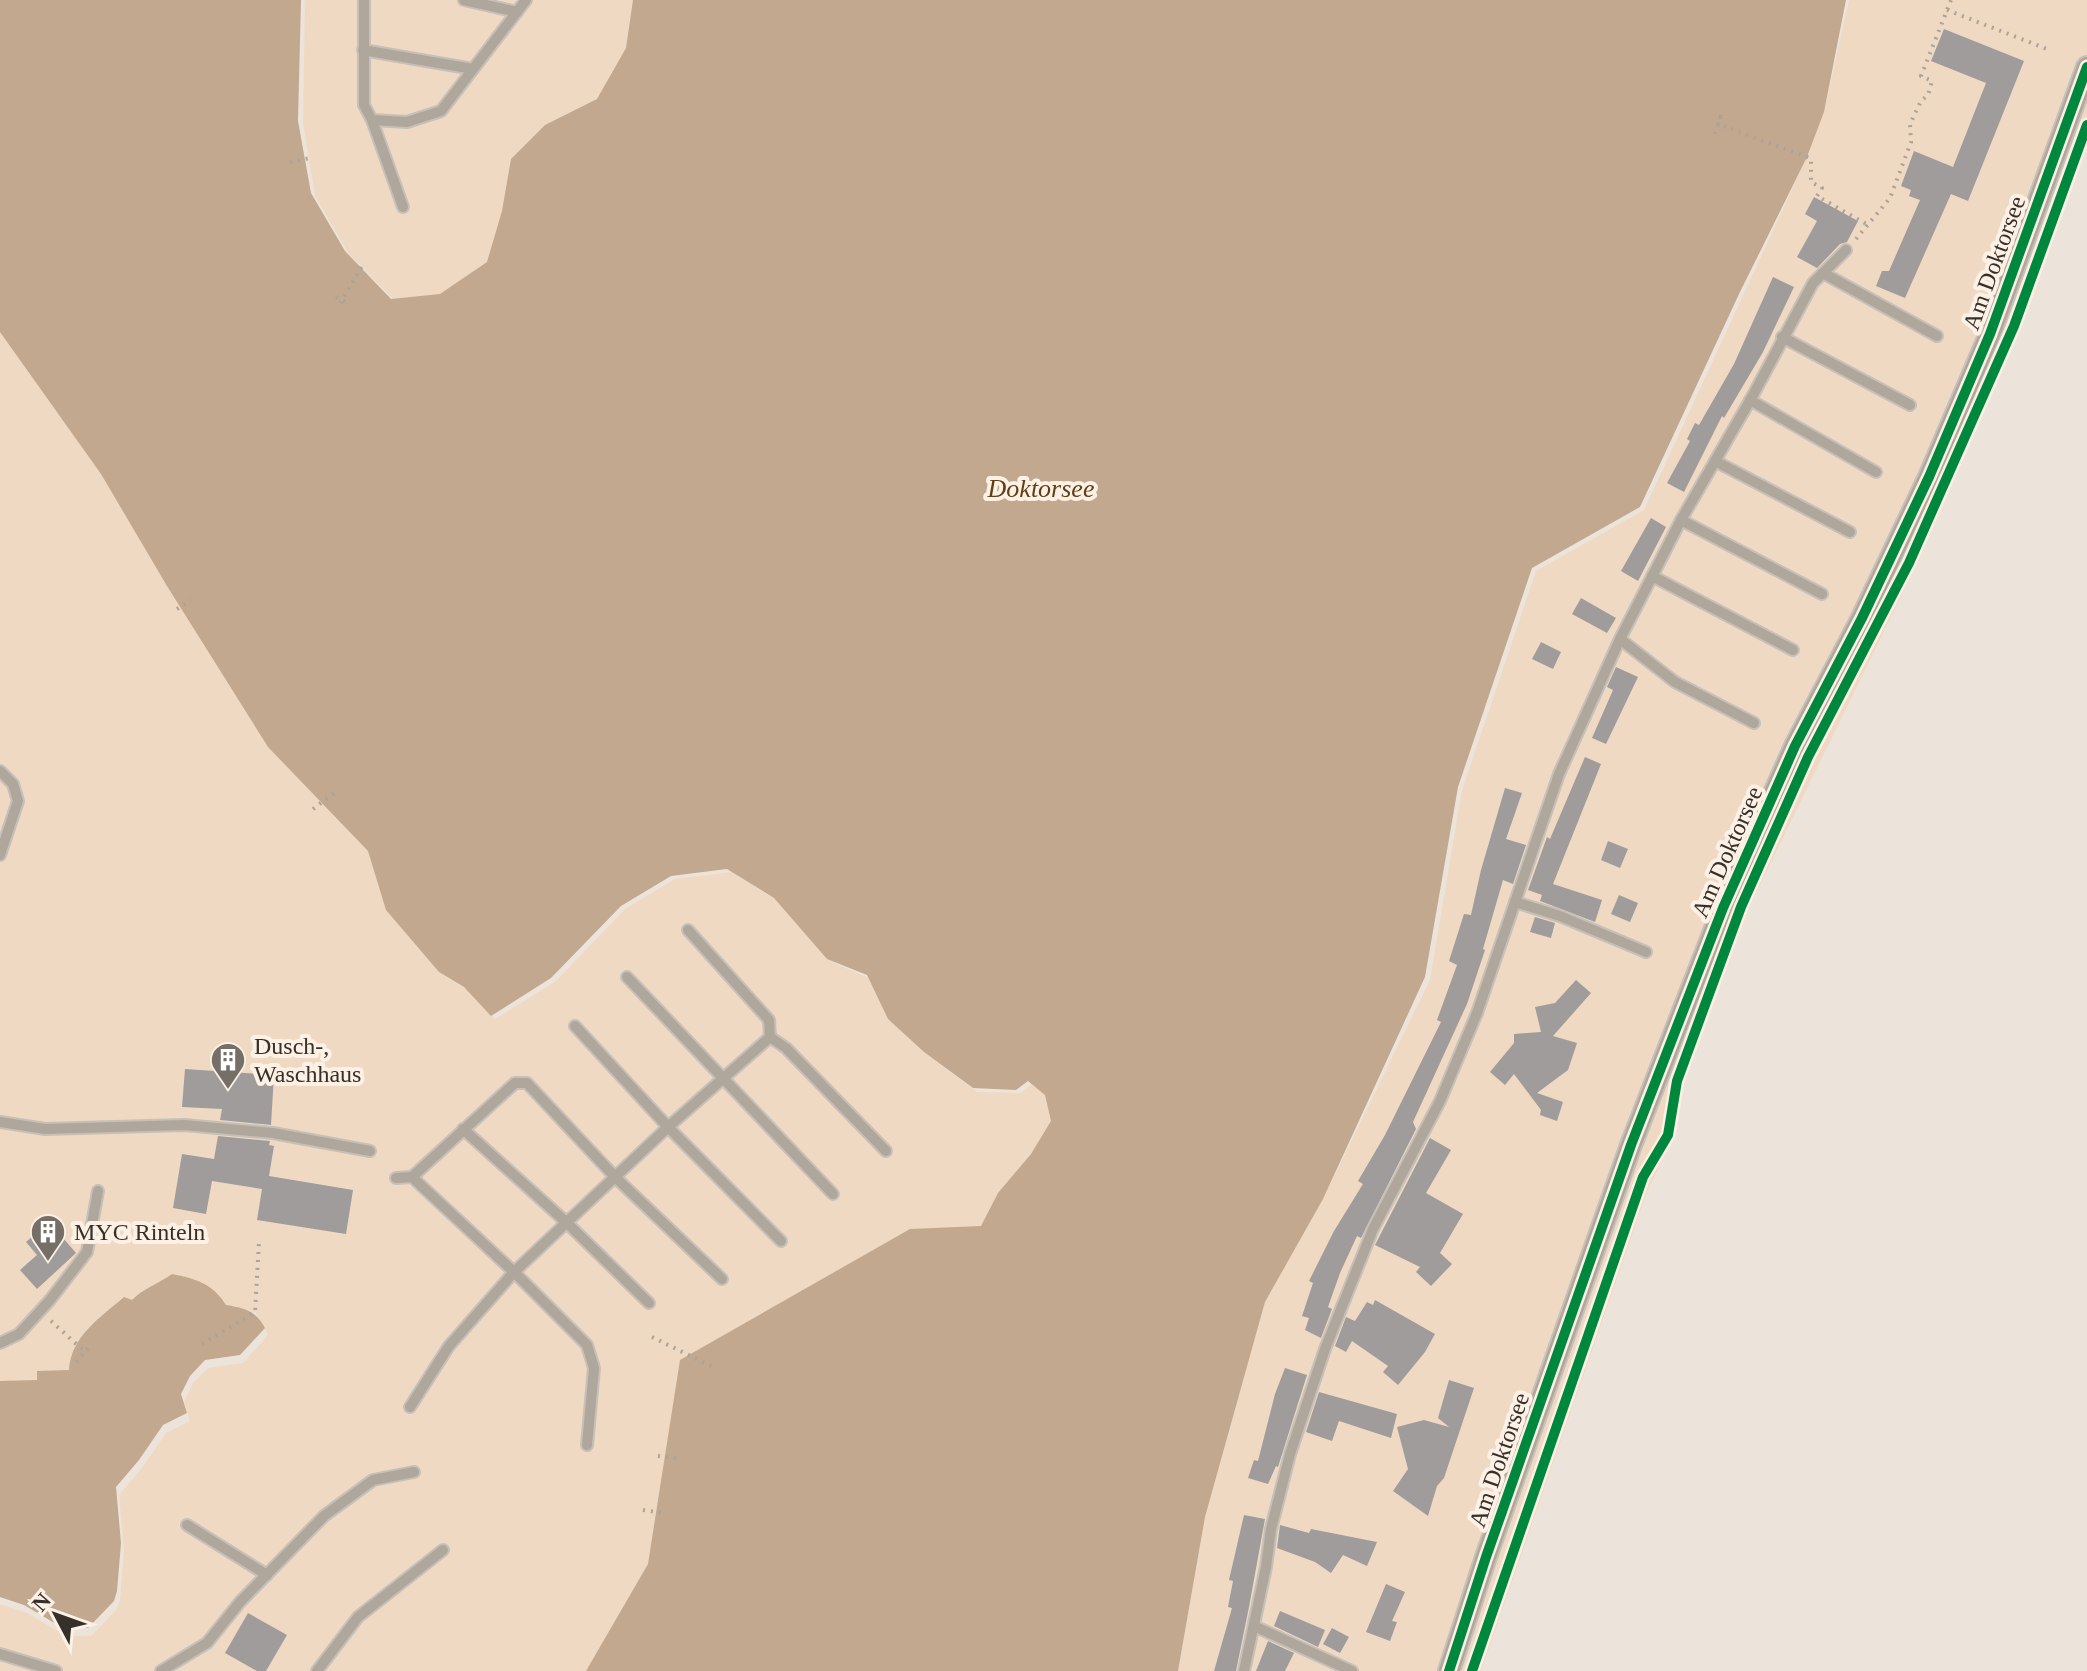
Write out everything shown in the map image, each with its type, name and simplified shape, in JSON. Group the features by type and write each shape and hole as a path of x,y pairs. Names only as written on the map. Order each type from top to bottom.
{"street":[{"name":"Am Doktorsee","path":"1449,1671 1631,1145 1723,908 1795,746 1862,618 1929,477 1990,334 2087,67"}],"lane":[{"path":"364,0 364,105 403,207"},
{"path":"464,0 517,12"},
{"path":"372,120 407,122 441,111 526,0"},
{"path":"363,50 473,69"},
{"path":"1244,1671 1271,1529 1290,1454 1325,1349 1373,1229 1440,1101 1477,1013 1559,774 1620,639 1681,520 1813,283 1846,250"},
{"path":"1823,273 1937,336"},
{"path":"1782,337 1910,405"},
{"path":"1750,400 1876,472"},
{"path":"1715,461 1850,532"},
{"path":"1681,520 1822,594"},
{"path":"1652,576 1793,650"},
{"path":"1620,639 1675,682 1754,723"},
{"path":"0,771 13,784 18,801 0,855"},
{"path":"1515,902 1560,916 1646,952"},
{"path":"688,930 769,1020 770,1037"},
{"path":"627,977 833,1194"},
{"path":"575,1026 668,1127 781,1241"},
{"path":"410,1407 449,1346 514,1272 668,1127 770,1037"},
{"path":"770,1037 786,1048 886,1151"},
{"path":"396,1178 412,1177 515,1083 527,1083 615,1177 722,1279"},
{"path":"0,1122 45,1129 184,1125 273,1133 370,1151"},
{"path":"463,1129 566,1222 649,1303"},
{"path":"412,1177 587,1345 594,1368 587,1445"},
{"path":"0,1343 19,1334 87,1252 98,1191"},
{"path":"161,1671 207,1643 324,1516 373,1480 414,1472"},
{"path":"187,1525 267,1575"},
{"path":"317,1671 358,1617 443,1550"},
{"path":"1254,1626 1352,1671"},
{"path":"0,1654 56,1671"}],"path":[{"path":"1846,250 1890,198 1911,142 1910,124 1921,101 1928,95 1932,81 1921,76 1951,0"},
{"path":"1947,10 2047,49"},
{"path":"1715,134 1719,124 1722,113 1718,124 1733,129 1748,135 1763,140 1811,159 1811,182 1822,188 1817,196 1868,225"},
{"path":"290,162 310,158"},
{"path":"340,303 362,266"},
{"path":"336,297 347,303"},
{"path":"177,609 191,600"},
{"path":"313,809 334,793"},
{"path":"202,1344 255,1312 259,1242"},
{"path":"46,1317 85,1352"},
{"path":"652,1337 715,1368"},
{"path":"76,1362 92,1344"},
{"path":"658,1456 681,1459"},
{"path":"643,1510 664,1513"}],"shaded area":[{"path":"305,0 638,0 630,51 491,264 444,297 395,301 349,254 315,196 303,124"},
{"path":"1849,0 2087,0 2087,140 2020,328 1917,564 1750,905 1685,1078 1674,1136 1648,1189 1481,1671 1178,1671 1205,1517 1265,1302 1323,1199 1430,980 1462,790 1536,571 1644,510 1807,157 1824,112"},
{"path":"0,330 372,854 390,913 443,975 468,990 495,1019 556,981 625,909 675,879 732,872 778,901 832,962 871,979 892,1022 928,1055 977,1092 1020,1093 1032,1084 1050,1098 1056,1123 985,1228 652,1567 588,1671 0,1671 0,1604 27,1613 66,1636 91,1636 117,1609 124,1551 119,1495 166,1433 190,1421 184,1402 193,1383 208,1368 243,1363 268,1335 255,1312 72,1378 0,1389"}],"water":[{"name":"Doktorsee","path":"0,0 301,0 298,121 311,193 345,251 391,299 440,294 487,262 502,211 511,159 545,125 597,99 626,48 633,0 1846,0 1824,112 1807,157 1640,507 1532,568 1458,787 1425,977 1323,1199 1265,1302 1205,1517 1178,1671 586,1671 648,1564 680,1360 910,1229 981,1226 998,1193 1031,1154 1051,1121 1045,1095 1028,1081 1016,1090 973,1088 924,1052 888,1019 867,975 827,959 774,898 727,869 671,876 621,906 551,978 491,1016 464,987 439,972 386,910 368,851 268,747 101,474 0,332"},
{"path":"172,1274 203,1283 226,1305 254,1314 265,1328 240,1355 205,1360 190,1376 181,1394 187,1413 163,1425 116,1487 121,1543 114,1601 88,1628 63,1628 24,1605 0,1597 0,1381 37,1380 37,1371 69,1370 75,1347 97,1320 124,1297 132,1300"}],"building":[{"path":"1944,29 2024,61 1968,201 1951,194 1905,298 1876,286 1882,271 1889,271 1920,200 1909,196 1911,190 1901,186 1914,151 1953,167 1986,83 1931,61"},
{"path":"1814,197 1858,221 1847,242 1840,244 1817,268 1797,257 1817,221 1805,214"},
{"path":"1773,277 1794,287 1763,352 1724,418 1722,416 1684,492 1667,483 1690,441 1687,439 1695,423 1699,425 1734,364"},
{"path":"1651,518 1666,527 1638,581 1621,571"},
{"path":"1581,598 1616,618 1607,633 1572,614"},
{"path":"1541,642 1561,652 1553,669 1532,659"},
{"path":"1616,667 1638,677 1606,744 1592,738 1613,690 1607,687"},
{"path":"1585,757 1601,764 1553,884 1602,900 1595,922 1540,901 1542,895 1528,890 1547,837 1550,839"},
{"path":"1505,788 1522,793 1506,839 1526,845 1513,884 1503,880 1467,1004 1413,1122 1416,1129 1340,1273 1328,1307 1332,1309 1321,1338 1305,1330 1309,1318 1302,1316 1313,1283 1309,1281 1334,1231 1363,1184 1358,1181 1385,1135 1441,1022 1437,1020 1457,965 1449,961 1464,914 1471,915"},
{"path":"1608,841 1628,849 1620,868 1601,860"},
{"path":"1619,895 1638,903 1630,922 1611,914"},
{"path":"1535,917 1555,923 1551,938 1530,932"},
{"path":"1576,980 1591,993 1553,1036 1577,1043 1568,1070 1537,1093 1563,1102 1557,1121 1540,1115 1541,1110 1514,1074 1505,1085 1490,1072 1514,1043 1514,1034 1541,1032 1535,1007 1555,1003"},
{"name":"Dusch-, Waschhaus","path":"185,1069 274,1075 271,1125 220,1120 222,1109 182,1107"},
{"path":"218,1136 270,1141 269,1145 274,1146 269,1176 353,1190 346,1234 257,1220 262,1189 212,1181 206,1214 173,1208 182,1154 214,1159"},
{"path":"1430,1138 1451,1150 1426,1193 1463,1214 1440,1253 1452,1264 1431,1286 1416,1272 1420,1267 1375,1245"},
{"name":"MYC Rinteln","path":"49,1222 76,1253 37,1289 20,1270 37,1255 26,1242"},
{"path":"1375,1300 1435,1334 1425,1352 1398,1385 1383,1372 1388,1366 1352,1341 1346,1352 1335,1346 1346,1317 1355,1321 1367,1302 1373,1305"},
{"path":"1285,1368 1307,1375 1278,1467 1268,1484 1248,1478 1254,1460 1258,1461"},
{"path":"1449,1380 1474,1388 1428,1516 1393,1491 1408,1469 1397,1427 1424,1420 1449,1427 1438,1418"},
{"path":"1319,1392 1397,1414 1391,1438 1339,1421 1332,1441 1306,1432"},
{"path":"1244,1515 1265,1519 1249,1607 1236,1671 1214,1671 1232,1608 1228,1607 1233,1581 1229,1580"},
{"path":"1280,1525 1309,1533 1311,1529 1377,1542 1367,1566 1343,1555 1331,1573 1315,1562 1277,1548"},
{"path":"1386,1584 1405,1592 1392,1621 1397,1622 1390,1641 1366,1632"},
{"path":"1280,1611 1325,1630 1318,1647 1274,1626"},
{"path":"248,1613 287,1635 266,1671 257,1671 225,1653"},
{"path":"1332,1628 1349,1637 1340,1653 1323,1644"},
{"path":"1268,1641 1294,1653 1285,1671 1256,1671"}],"cycle path":[{"path":"1449,1671 1631,1145 1723,908 1795,746 1862,618 1929,477 1990,334 2087,67"},
{"path":"1472,1671 1643,1177 1668,1135 1677,1081 1741,907 1808,757 1909,563 2014,326 2087,125"}],"place":[{"name":"Dusch-, Waschhaus","path":"228,1091"},
{"name":"MYC Rinteln","path":"48,1263"}]}
